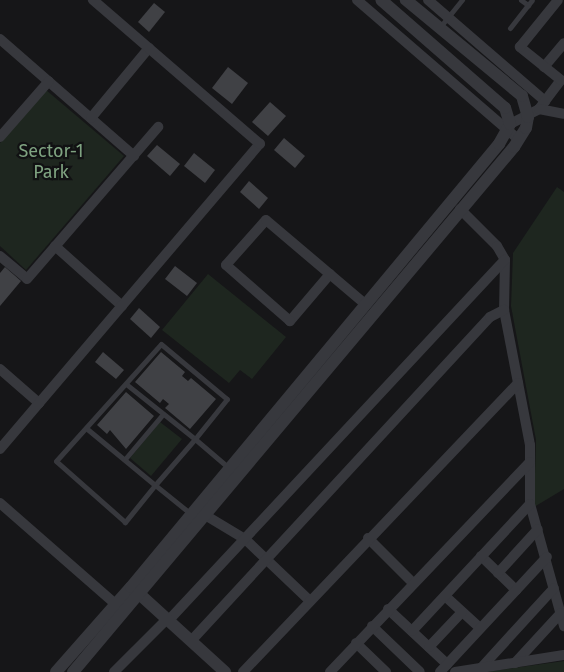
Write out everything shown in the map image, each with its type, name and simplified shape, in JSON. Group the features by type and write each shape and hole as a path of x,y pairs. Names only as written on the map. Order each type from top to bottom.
{"street":[{"path":"0,449 260,144 93,0"},
{"path":"357,0 509,127 518,139"},
{"path":"381,0 504,108 509,127"},
{"path":"135,590 205,515 518,139 528,117 522,96 406,0"},
{"path":"428,0 448,16 542,105 564,114"},
{"path":"73,672 191,515 364,303 499,144 509,127 528,117 542,105 563,80 520,47 558,0"},
{"path":"0,39 134,156"},
{"path":"544,67 564,43"},
{"path":"91,118 150,48"},
{"path":"0,137 48,81"},
{"path":"0,256 27,279 158,127"},
{"path":"460,210 497,246 505,260 504,310 530,445 530,504 547,557 564,626"},
{"path":"330,274 290,321 226,265 266,220 330,274 364,303"},
{"path":"56,246 122,306"},
{"path":"114,672 168,620 245,539 505,260"},
{"path":"191,641 490,317 504,310"},
{"path":"0,369 39,403"},
{"path":"243,672 368,538 518,383"},
{"path":"330,672 413,582 530,462"},
{"path":"0,502 120,608"},
{"path":"412,631 530,504"},
{"path":"205,515 245,539 310,601"},
{"path":"498,573 538,529"},
{"path":"368,538 413,582"},
{"path":"481,556 516,590"},
{"path":"440,672 547,557"},
{"path":"481,668 554,588"},
{"path":"135,590 226,672"},
{"path":"445,596 480,628"},
{"path":"56,672 120,608"},
{"path":"388,609 448,664"},
{"path":"429,647 462,612"},
{"path":"516,663 561,613"},
{"path":"372,626 420,672"},
{"path":"356,643 386,672"},
{"path":"455,672 564,655"}],"lane":[{"path":"439,28 462,0"},
{"path":"521,0 528,5"},
{"path":"510,28 532,0"},
{"path":"161,344 227,399 125,522 56,462 86,428 161,344"},
{"path":"126,384 229,468"},
{"path":"125,459 163,414"},
{"path":"86,428 191,515"}],"green space":[{"name":"Sector-1 Park","path":"46,90 124,156 26,270 0,246 0,143"},
{"path":"557,187 564,192 564,489 534,507 536,440 511,306 513,253"},
{"path":"208,274 286,337 252,379 240,370 229,383 162,330"},
{"path":"160,422 182,439 151,476 130,458"},
{"path":"564,661 564,672 485,672"}],"building":[{"path":"154,3 165,12 149,32 138,22"},
{"path":"228,67 248,83 232,104 212,88"},
{"path":"270,102 286,116 268,136 252,122"},
{"path":"284,138 305,156 295,168 274,150"},
{"path":"157,145 180,164 170,176 147,156"},
{"path":"194,153 215,170 205,183 184,166"},
{"path":"249,181 268,198 259,209 240,192"},
{"path":"175,266 197,283 187,296 165,279"},
{"path":"5,267 21,281 0,306 0,273"},
{"path":"139,308 160,327 151,338 130,319"},
{"path":"103,352 124,370 116,379 95,362"},
{"path":"161,352 185,372 182,376 188,381 191,378 216,399 190,429 165,408 169,404 163,399 160,403 135,382"},
{"path":"126,392 154,416 126,449 110,430 107,434 97,425"}]}
